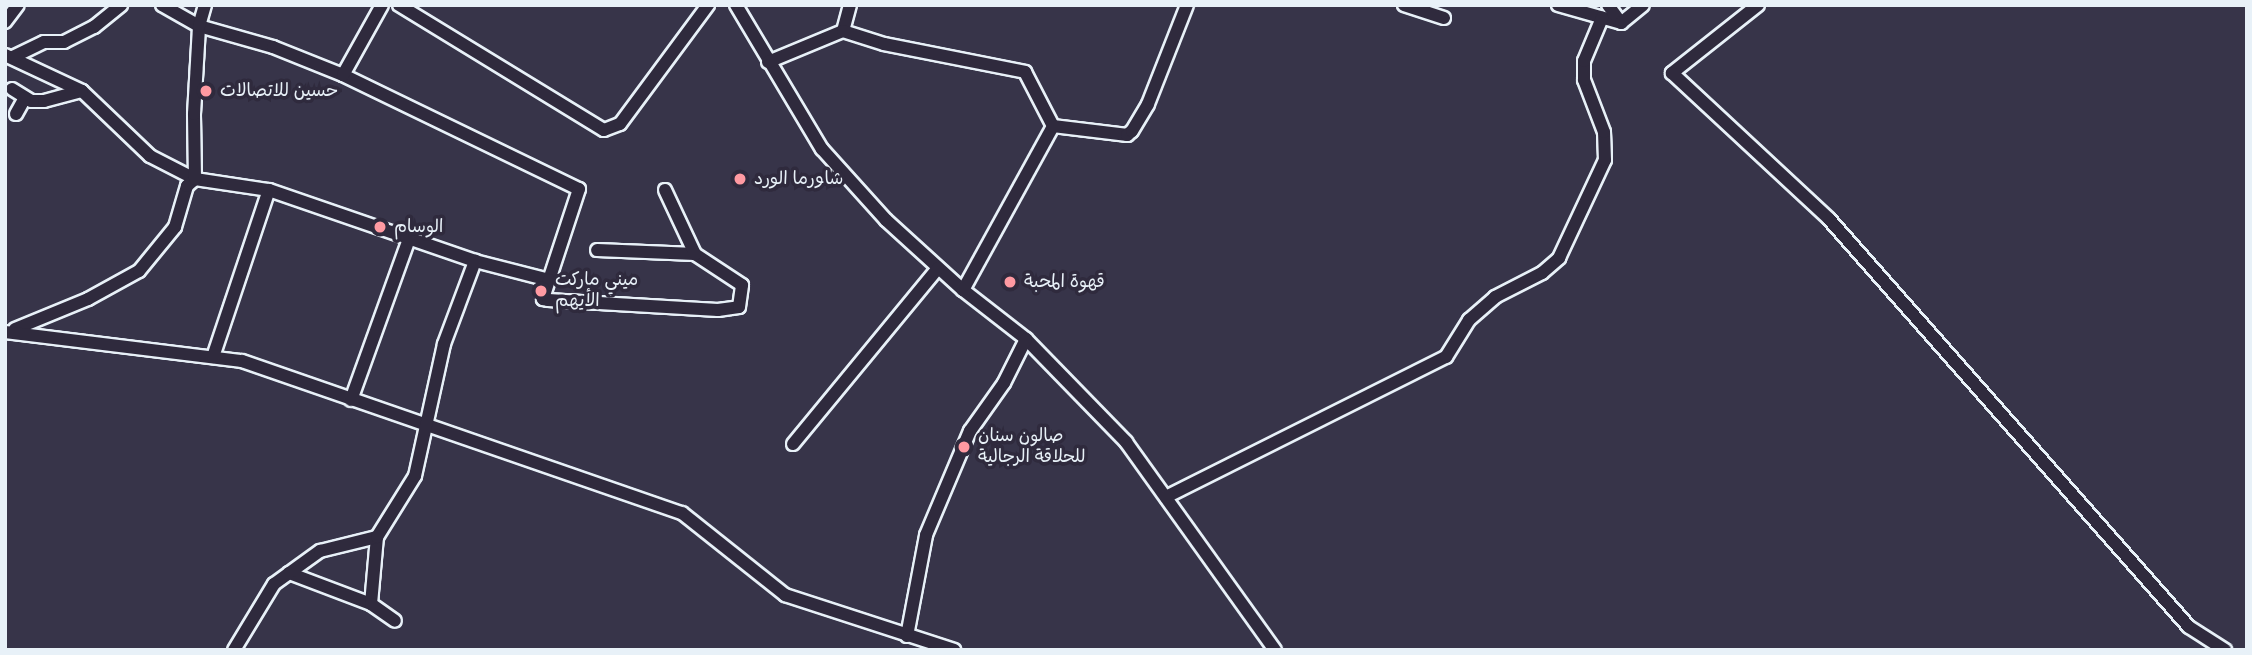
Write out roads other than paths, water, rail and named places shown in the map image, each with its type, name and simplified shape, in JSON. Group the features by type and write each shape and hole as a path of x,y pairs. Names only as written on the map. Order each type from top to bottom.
{"street":[{"path":"5,22 18,5"},
{"path":"9,56 44,42 64,42 94,27 121,5"},
{"path":"162,5 199,26 272,47 343,75 579,189 544,299 718,310 739,307 742,285 695,254 597,250"},
{"path":"7,332 88,299 139,271 175,227 187,186 195,179 199,26 205,5"},
{"path":"343,75 382,5"},
{"path":"399,5 604,130 620,124 708,5"},
{"path":"736,5 822,149 886,220 963,290 1026,339 1126,442 1275,650"},
{"path":"843,30 850,5"},
{"path":"1053,126 1127,135 1132,131 1148,104 1187,5"},
{"path":"1404,5 1444,18"},
{"path":"1558,5 1621,23"},
{"path":"1608,5 1621,23"},
{"path":"1621,23 1643,5"},
{"path":"1758,5 1672,73 1829,219 2189,627 2225,650"},
{"path":"1166,497 1446,356 1469,320 1495,297 1542,273 1559,258 1605,160 1604,132 1584,80 1584,61 1602,18"},
{"path":"768,62 843,30 884,44 1025,72 1053,126"},
{"path":"9,56 82,91 150,156 195,179 269,190 475,261 549,280"},
{"path":"12,89 25,98 54,100 82,91"},
{"path":"16,114 25,98"},
{"path":"963,290 1053,126"},
{"path":"213,357 269,190"},
{"path":"665,190 695,254"},
{"path":"351,400 409,239"},
{"path":"371,604 377,537 415,476 423,426 444,344 475,261"},
{"path":"793,444 938,268"},
{"path":"7,332 242,361 423,426 682,513 785,596 954,650"},
{"path":"907,636 926,535 970,432 1004,383 1026,339"},
{"path":"234,650 274,584 320,551 377,537"},
{"path":"289,573 371,604 395,621"}],"place":[{"name":"حسين للاتصالات","path":"206,91"},
{"name":"شاورما الورد","path":"740,179"},
{"name":"الوسام","path":"380,227"},
{"name":"قهوة المحبة","path":"1010,282"},
{"name":"ميني ماركت الأيهم","path":"541,291"},
{"name":"صالون سنان للحلاقة الرجالية","path":"964,447"}]}
